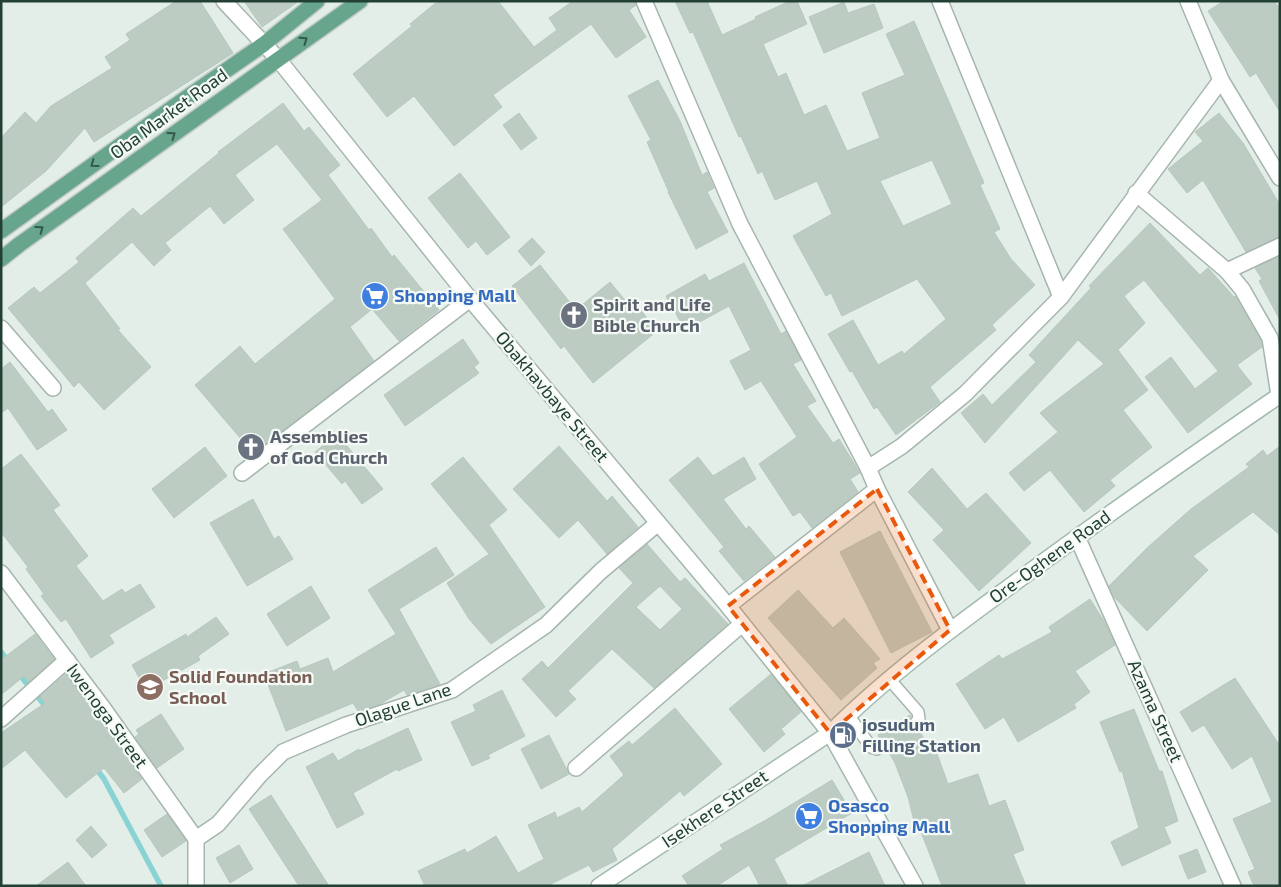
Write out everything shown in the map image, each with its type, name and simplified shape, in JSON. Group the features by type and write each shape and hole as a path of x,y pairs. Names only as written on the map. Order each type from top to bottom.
{"main road":[{"name":"Oba Market Road","path":"1,231 264,44 317,1"},
{"name":"Oba Market Road","path":"1,259 360,1"}],"street":[{"path":"224,1 264,44"},
{"path":"644,1 740,224 868,468 950,630"},
{"path":"940,1 1061,296"},
{"path":"1188,1 1220,80 1280,178"},
{"name":"Obakhavbaye Street","path":"264,44 470,299 728,606 830,732 915,886"},
{"path":"868,468 902,446 965,394 1061,296 1220,80"},
{"path":"1136,194 1227,272 1242,289 1270,338 1280,395"},
{"path":"1227,272 1280,246"},
{"path":"242,472 470,299"},
{"path":"1,328 53,388"},
{"name":"Ore-Oghene Road","path":"830,732 950,630 1077,537 1280,395"},
{"path":"728,606 877,489"},
{"name":"Olague Lane","path":"196,839 218,824 259,776 283,752 346,725 452,690 546,625 601,571 658,523"},
{"name":"Azama Street","path":"1077,537 1233,886"},
{"name":"Iwenoga Street","path":"1,573 67,660 196,839"},
{"path":"576,768 742,624"},
{"path":"1,719 67,660"},
{"name":"Isekhere Street","path":"599,886 830,732"},
{"path":"196,839 196,886"}],"lane":[{"path":"890,680 918,712 919,719 915,724"},
{"path":"848,715 871,747 877,749 884,745"}],"highlighted area":[{"path":"877,489 950,630 830,733 728,606"}],"building":[{"path":"176,1 200,1 233,53 94,142 85,128 46,171 1,207 1,138 25,112 36,123 51,106 112,68 105,57 130,40 126,34"},
{"path":"244,1 299,1 262,27"},
{"path":"438,1 498,1 534,47 557,30 549,18 573,1 635,1 636,5 629,10 646,37 616,58 591,24 493,95 502,107 454,146 414,96 387,117 353,74 412,26 410,24"},
{"path":"675,1 707,1 722,35 790,1 797,1 807,24 763,44 778,77 786,73 804,115 826,105 847,151 880,138 862,93 905,75 886,34 914,21 984,183 980,185 1000,229 994,232 1011,259 1035,285 992,325 996,330 930,387 940,402 896,435 877,407 874,409 828,334 853,320 878,365 902,351 904,354 946,319 917,279 842,316 831,293 826,296 793,236 832,214 817,181 775,200 762,171 758,174 741,136 739,137 693,32 690,33","holes":["932,160 952,204 903,226 880,181"]},
{"path":"1224,1 1274,1 1280,9 1280,112 1256,73 1250,77 1208,11"},
{"path":"844,2 848,13 874,4 883,28 824,53 809,17"},
{"path":"658,80 680,121 702,175 707,172 714,188 707,192 728,232 696,249 668,192 647,142 651,140 628,96"},
{"path":"283,103 304,131 309,127 340,165 328,175 369,230 371,228 392,257 394,255 439,310 399,341 372,309 350,327 374,361 253,453 195,385 240,346 255,364 335,299 283,229 322,200 277,144 235,175 254,200 224,224 210,206 165,243 171,250 154,266 132,242 85,283 120,329 118,330 151,367 104,410 79,382 74,387 8,308 34,287 40,293 79,262 76,258 133,208 141,216 218,152"},
{"path":"519,113 537,138 521,150 503,125"},
{"path":"1219,113 1243,143 1280,205 1280,237 1246,252 1203,180 1187,193 1168,169 1203,141 1195,132"},
{"path":"460,173 510,237 487,255 476,241 468,248 428,198"},
{"path":"1150,223 1200,275 1208,268 1235,296 1261,341 1262,347 1237,365 1252,384 1188,433 1145,377 1171,357 1195,389 1218,371 1144,280 1124,296 1145,323 1118,350 1148,390 1123,410 1152,447 1110,480 1115,486 1084,512 1050,470 1024,491 1009,473 1058,432 1040,413 1104,364 1078,340 985,443 961,413 983,394 992,405 1036,362 1029,355 1091,288 1089,286"},
{"path":"532,238 545,252 531,266 518,251"},
{"path":"1280,256 1280,320 1259,281 1262,279 1255,268"},
{"path":"744,263 781,334 786,331 801,360 793,364 816,401 807,406 833,443 839,439 860,473 850,479 858,492 812,528 800,512 793,516 759,464 797,437 761,381 745,390 730,361 751,350 729,306 685,330 666,296 705,274 709,281"},
{"path":"540,265 576,310 610,282 628,304 633,300 657,331 593,383 564,346 561,349 512,286"},
{"path":"463,339 479,363 474,367 479,373 405,426 384,395"},
{"path":"10,362 48,412 52,409 67,430 37,450 8,408 1,413 1,369"},
{"path":"337,434 383,489 362,504 345,481 342,484 315,452"},
{"path":"559,446 607,501 612,496 638,527 607,554 578,520 559,538 513,489"},
{"path":"1280,446 1280,535 1253,512 1193,556 1208,570 1147,631 1115,598 1109,586 1147,548 1191,509 1249,467 1246,464 1263,450 1267,456"},
{"path":"205,447 227,476 174,518 152,489"},
{"path":"21,454 60,505 53,510 88,556 76,566 103,601 122,589 125,593 140,584 155,607 109,635 114,643 91,658 66,619 61,622 41,596 44,594 26,569 28,567 1,532 1,469"},
{"path":"463,457 507,510 489,525 545,607 491,644 469,619 447,583 489,554 431,484"},
{"path":"698,457 713,476 744,457 756,479 723,499 746,529 749,526 775,557 744,581 719,551 724,547 669,480"},
{"path":"932,468 967,509 986,493 1031,543 979,591 933,540 944,530 908,492"},
{"path":"253,499 274,539 279,536 293,559 247,586 210,523"},
{"path":"880,531 932,632 891,653 840,552"},
{"path":"647,544 680,582 685,578 728,624 654,688 612,649 568,691 576,699 556,717 522,679 542,661 548,668 633,583 619,568","holes":["660,586 682,609 660,630 636,607"]},
{"path":"436,547 454,575 399,609 440,684 407,695 404,690 380,704 358,711 353,703 286,731 264,674 297,661 300,669 328,658 333,672 396,634 368,590"},
{"path":"311,586 330,618 287,646 267,614"},
{"path":"798,590 833,628 844,618 880,659 873,663 877,668 841,700 768,618"},
{"path":"1090,599 1104,621 1115,645 1075,671 1090,692 1074,704 1076,708 1018,742 1004,717 985,729 956,684 999,655 1002,659 1052,632 1049,627"},
{"path":"216,617 229,634 198,656 200,660 146,690 132,665 186,634 187,637"},
{"path":"35,634 54,659 29,682 24,676 1,695 1,660"},
{"path":"66,674 142,779 124,793 104,768 66,798 25,750 1,769 1,733 45,703 40,697"},
{"path":"771,674 801,712 781,729 785,734 764,752 729,709"},
{"path":"1235,678 1280,746 1280,886 1254,886 1248,872 1255,869 1233,819 1272,802 1252,756 1232,769 1204,725 1192,732 1180,712"},
{"path":"502,690 525,736 488,755 490,758 472,766 451,722 476,711 473,705"},
{"path":"675,708 722,764 684,796 680,791 612,849 617,860 593,872 589,865 547,886 425,886 418,871 465,849 467,853 496,836 518,873 544,859 528,825 555,812 557,818 579,807 582,812 624,775 610,756 629,741 632,745"},
{"path":"1134,709 1159,771 1162,771 1178,821 1164,827 1171,843 1122,866 1111,842 1139,828 1122,771 1120,772 1100,722"},
{"path":"161,714 184,749 157,768 135,737 139,734 136,730"},
{"path":"910,715 908,727 913,731 919,730 932,753 936,751 948,784 978,774 989,806 1005,800 1024,850 1013,854 1026,886 942,886 918,824 915,825 908,797 895,763 888,751 891,748 891,742 887,738 880,739 878,735"},
{"path":"408,728 422,760 398,771 397,769 353,793 364,814 337,828 306,767 333,753 338,761 359,749 359,751"},
{"path":"549,735 569,774 541,789 521,749"},
{"path":"832,780 852,813 774,859 788,886 760,886 749,865 717,886 689,886 682,876 723,849 720,845"},
{"path":"271,795 329,886 299,886 249,809"},
{"path":"167,814 186,841 162,857 144,830"},
{"path":"91,826 107,845 92,858 76,840"},
{"path":"239,845 253,869 230,883 216,858"},
{"path":"1197,849 1206,872 1188,879 1179,856"},
{"path":"869,852 885,886 802,886"},
{"path":"68,862 86,886 36,886"}],"waterway":[{"path":"1,652 9,662"},
{"path":"18,673 47,708"},
{"path":"94,766 104,779 161,886"}],"place":[{"name":"Shopping Mall","path":"375,296"},
{"name":"Spirit and Life Bible Church","path":"574,315"},
{"name":"Assemblies of God Church","path":"251,447"},
{"name":"Solid Foundation School","path":"150,687"},
{"name":"josudum Filling Station","path":"843,735"},
{"name":"Osasco Shopping Mall","path":"809,816"}]}
